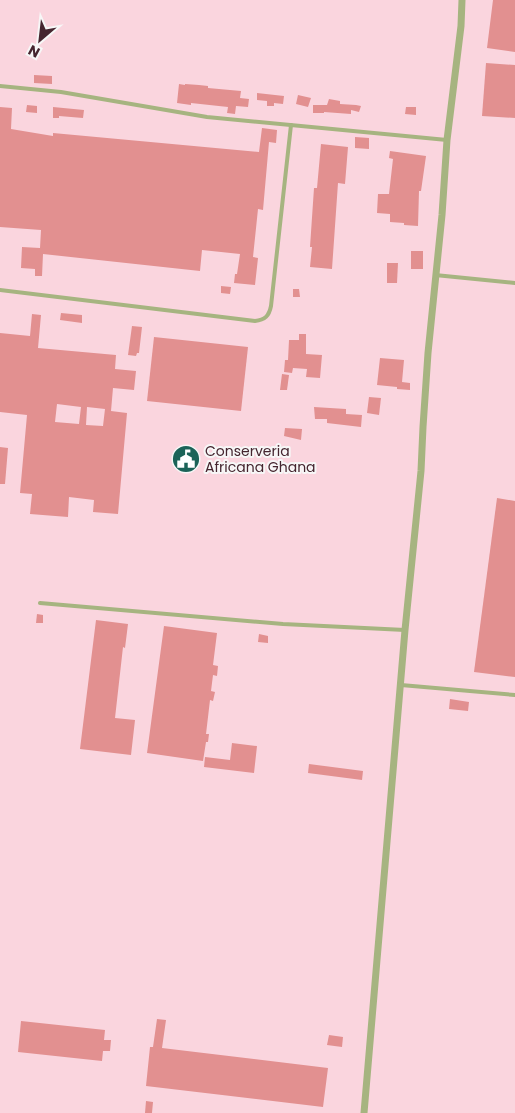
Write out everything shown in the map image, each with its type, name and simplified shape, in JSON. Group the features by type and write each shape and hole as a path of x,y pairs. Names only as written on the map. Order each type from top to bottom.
{"street":[{"path":"364,1113 400,685 421,471 428,353 442,215 447,140 461,26 462,0"}],"lane":[{"path":"0,86 61,92 207,117 447,140"},
{"path":"0,290 255,321 261,320 270,312 271,306 291,125"},
{"path":"435,274 515,283"},
{"path":"40,603 282,624 405,630"},
{"path":"400,685 515,695"}],"shaded area":[{"path":"0,0 515,0 515,1113 0,1113"}],"building":[{"path":"493,0 515,0 515,52 487,48"},
{"path":"486,63 515,65 515,118 482,116"},
{"path":"34,75 52,76 52,84 34,83"},
{"path":"179,84 241,91 240,98 249,99 248,107 236,106 235,114 227,113 228,107 177,103"},
{"path":"257,93 284,96 283,104 274,103 274,106 267,106 267,101 257,100"},
{"path":"298,95 311,98 308,107 296,104"},
{"path":"329,99 340,101 340,104 361,106 359,112 351,110 351,114 313,113 313,105 327,105"},
{"path":"27,105 37,106 37,113 26,112"},
{"path":"0,107 12,108 11,129 53,136 53,133 259,152 262,128 277,130 276,143 269,142 263,210 258,209 253,257 258,258 255,285 234,283 240,254 202,250 200,271 43,254 42,276 35,276 35,269 21,268 22,247 40,248 41,230 0,227"},
{"path":"53,107 84,110 83,118 59,116 59,118 53,118"},
{"path":"406,107 416,107 416,115 405,114"},
{"path":"355,137 369,138 369,149 355,148"},
{"path":"321,144 348,147 345,184 338,183 332,269 310,267 314,188 317,188"},
{"path":"390,151 426,156 421,191 419,191 418,226 390,222 390,214 377,213 378,194 389,194 393,159 389,158"},
{"path":"411,251 423,251 423,269 411,269"},
{"path":"387,263 398,263 397,283 387,283"},
{"path":"221,286 231,287 230,294 221,293"},
{"path":"293,289 299,289 300,297 293,297"},
{"path":"61,313 82,315 82,323 60,320"},
{"path":"32,314 41,315 38,348 116,355 115,369 136,371 134,390 113,388 111,411 127,413 118,514 93,512 94,500 69,497 68,517 30,514 32,494 20,493 27,415 0,412 0,333 30,336","holes":["57,404 81,407 79,424 55,422","87,407 105,409 103,426 86,425"]},
{"path":"132,326 142,327 139,353 136,356 128,355"},
{"path":"299,334 306,334 306,354 322,355 320,378 306,377 307,369 293,368 292,373 284,372 285,360 288,360 289,340 299,340"},
{"path":"154,337 248,347 241,411 147,401"},
{"path":"380,358 404,360 402,382 410,383 410,390 377,385"},
{"path":"282,374 289,375 287,390 280,390"},
{"path":"369,397 381,398 379,415 367,413"},
{"path":"314,407 346,409 346,414 362,415 361,427 327,423 327,419 315,419"},
{"path":"285,428 302,429 301,440 284,436"},
{"path":"0,447 8,448 5,484 0,484"},
{"path":"497,498 515,501 515,677 474,672"},
{"path":"37,614 43,615 43,623 36,623"},
{"path":"96,620 128,624 125,648 123,647 115,718 135,720 131,755 80,749"},
{"path":"164,626 217,633 213,665 218,666 217,676 213,675 211,691 215,692 213,701 210,700 206,734 209,734 203,761 147,753"},
{"path":"259,634 268,636 268,643 258,642"},
{"path":"450,699 469,702 468,711 449,709"},
{"path":"232,743 257,746 254,773 204,767 205,757 230,760"},
{"path":"309,764 363,771 362,780 308,773"},
{"path":"157,1019 166,1020 162,1048 328,1068 323,1107 146,1086 150,1047 153,1047"},
{"path":"21,1021 105,1030 104,1040 111,1040 110,1051 103,1051 102,1061 18,1052"},
{"path":"329,1035 343,1037 342,1047 327,1045"},
{"path":"146,1101 153,1102 152,1113 145,1113"}],"place":[{"name":"Conserveria Africana Ghana","path":"186,459"}]}
